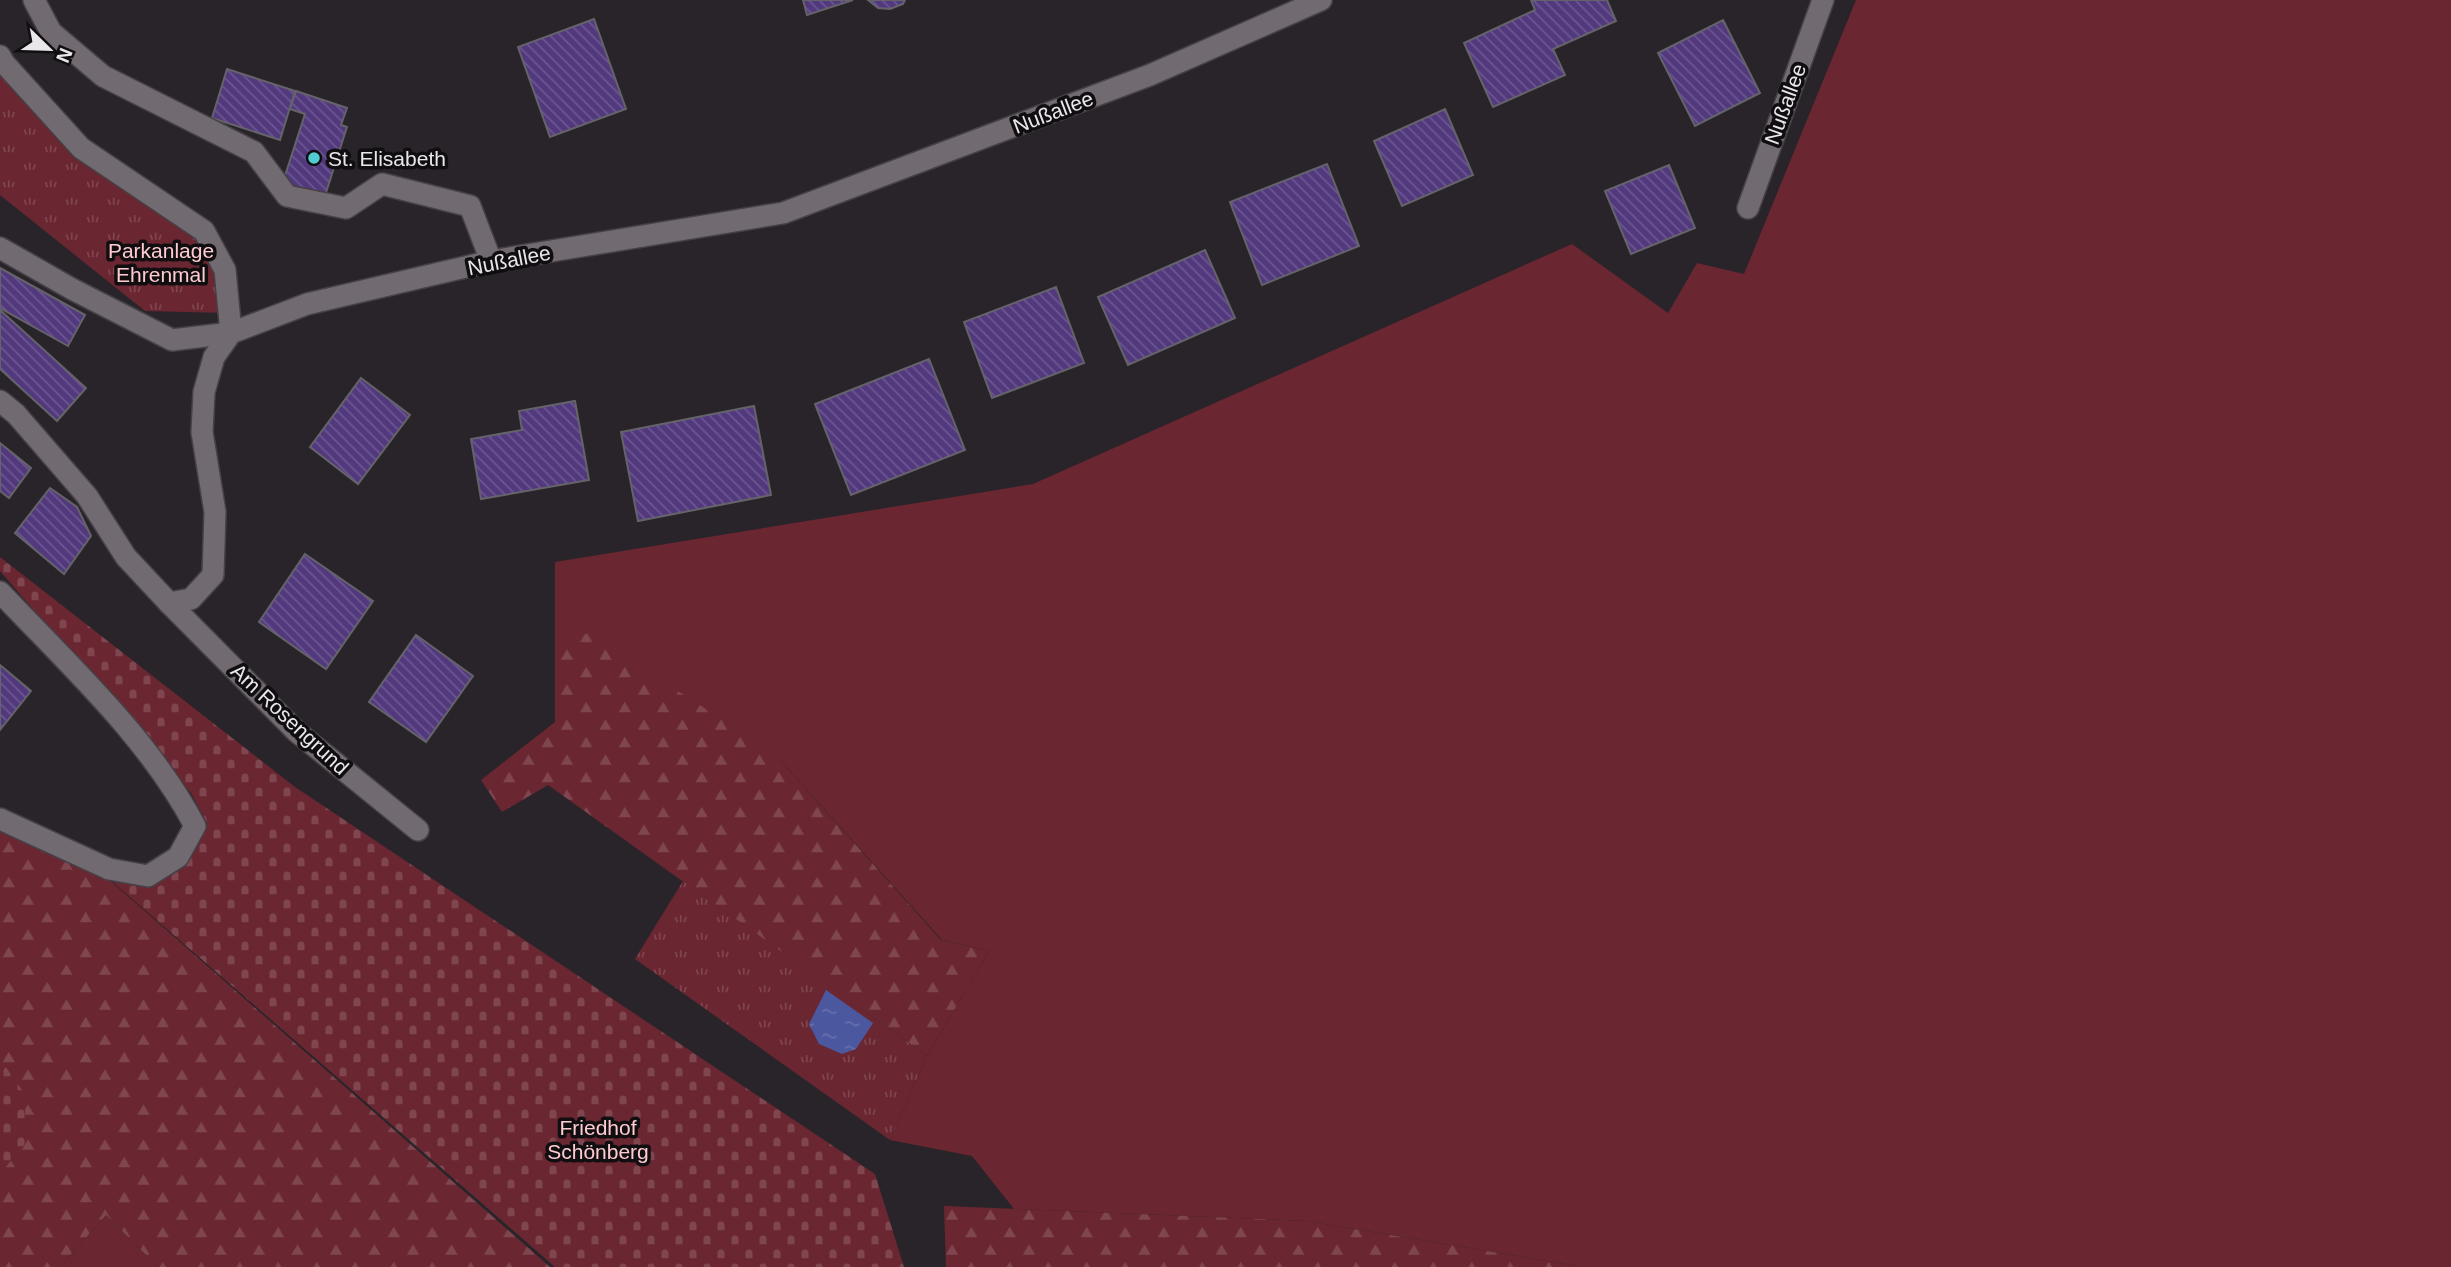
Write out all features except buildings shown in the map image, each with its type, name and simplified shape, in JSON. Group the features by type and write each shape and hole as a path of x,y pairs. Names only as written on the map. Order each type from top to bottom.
{"street":[{"path":"34,0 51,32 103,76 254,152 287,197 346,208 382,184 470,206 491,261"},
{"name":"Nußallee","path":"0,248 173,341 231,333 307,304 491,261 783,213 1150,75 1321,0"},
{"name":"Nußallee","path":"1748,208 1823,0"},
{"path":"0,56 81,148 204,232 225,270 231,333 214,357 204,391 202,432 215,512 213,575 191,599 169,603 126,557 87,496 16,414 0,401"},
{"path":"0,592 123,724 178,793 195,826 178,857 148,876 109,869 0,820"},
{"name":"Am Rosengrund","path":"169,603 297,732 418,830"}],"green space":[{"path":"1856,0 2451,0 2451,1267 1583,1267 1306,1221 1014,1209 972,1156 890,1140 927,1056 989,951 942,940 773,752 555,631 555,562 1033,484 1572,244 1668,313 1697,263 1744,274"},
{"name":"Parkanlage Ehrenmal","path":"0,56 81,148 204,231 229,313 145,311 0,195"},
{"name":"Friedhof Schönberg","path":"0,557 295,787 875,1174 904,1267 555,1267 99,870 187,861 207,823 191,793 0,571"},
{"path":"555,631 589,634 773,752 941,940 989,951 927,1056 548,785 502,812 481,780 555,722"},
{"path":"0,811 97,869 550,1267 158,1267 106,1215 60,1267 0,1267"},
{"path":"683,881 927,1056 890,1140 635,959"},
{"path":"0,1059 24,1093 27,1141 0,1174"},
{"path":"944,1206 1306,1221 1583,1267 946,1267"},
{"path":"106,1215 158,1267 60,1267"}],"water":[{"path":"826,990 873,1023 856,1049 842,1054 819,1044 809,1024"}],"place":[{"name":"St. Elisabeth","path":"314,158"}]}
